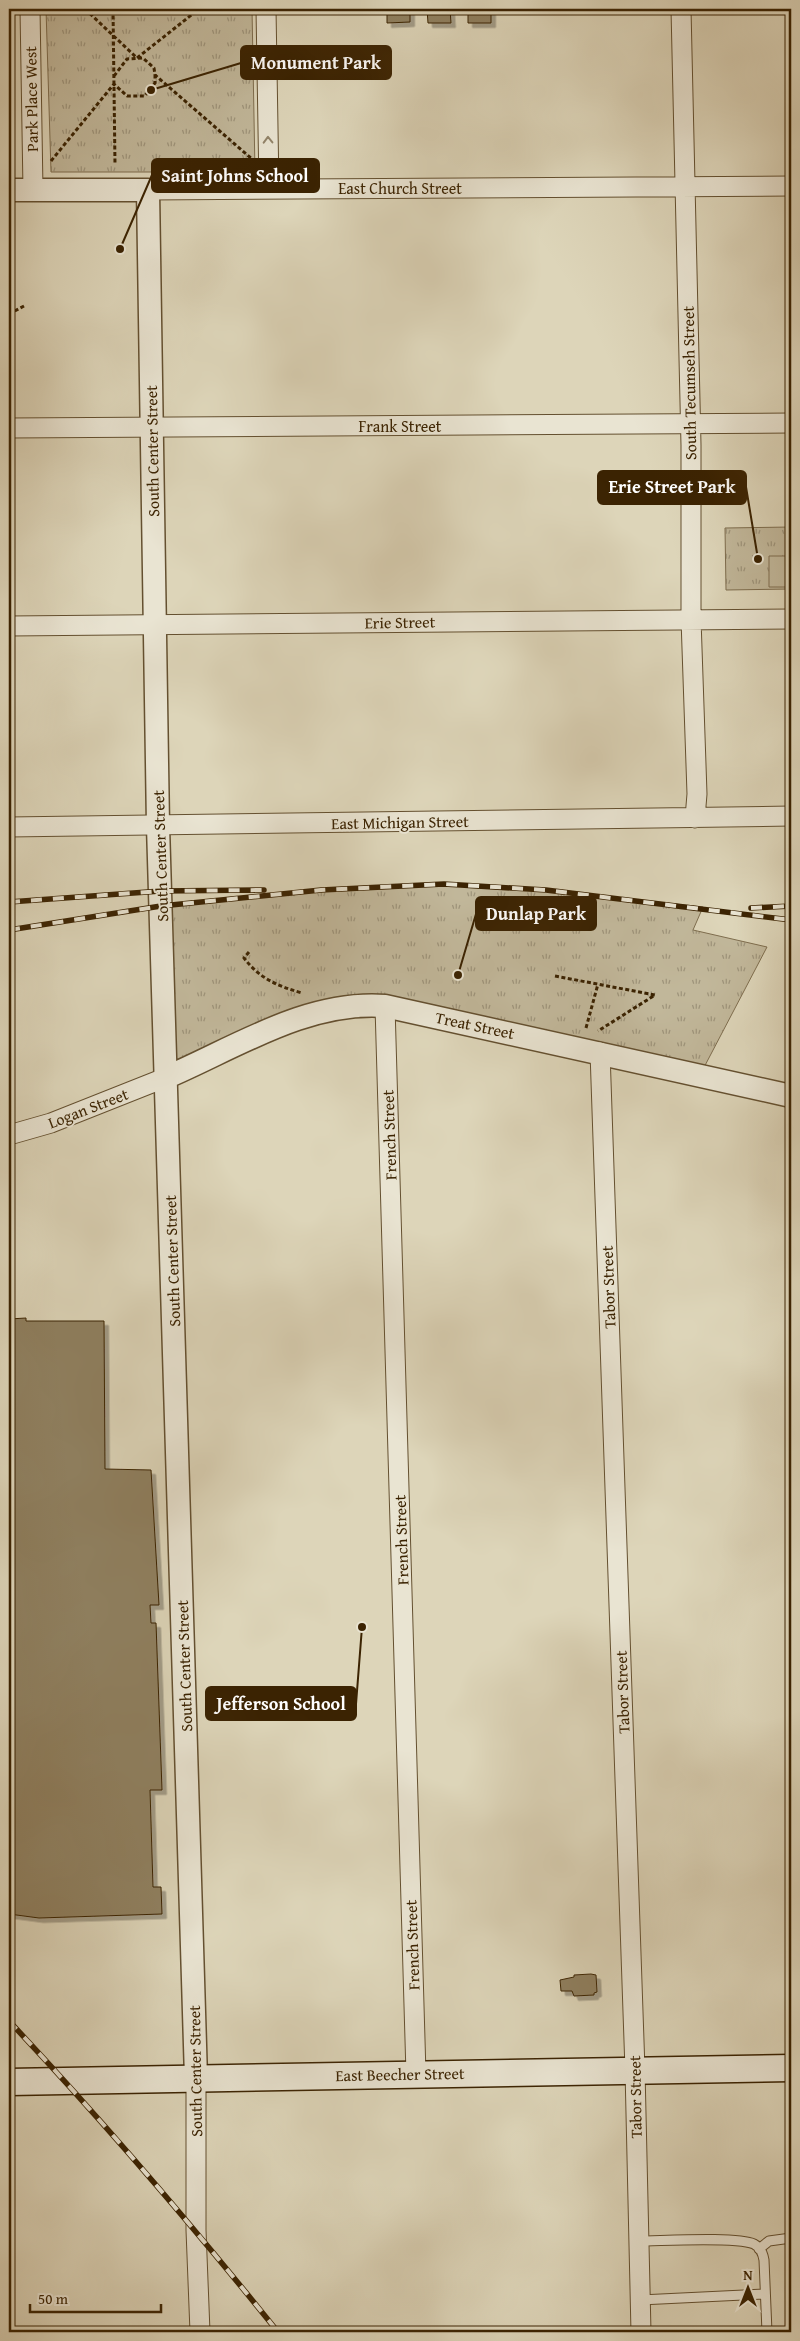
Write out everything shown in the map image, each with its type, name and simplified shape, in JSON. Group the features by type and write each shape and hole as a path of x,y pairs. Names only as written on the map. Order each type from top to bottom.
{"main road":[{"name":"East Beecher Street","path":"9,2082 791,2068"}],"street":[{"name":"Park Place West","path":"30,9 33,190"},
{"path":"266,9 269,188"},
{"name":"South Tecumseh Street","path":"681,9 690,423 691,619 697,794 695,818"},
{"name":"East Church Street","path":"9,190 791,186"},
{"name":"South Center Street","path":"148,190 158,826 196,2078 196,2230 200,2332"},
{"name":"Frank Street","path":"9,428 791,423"},
{"name":"Erie Street","path":"9,626 791,619"},
{"name":"East Michigan Street","path":"9,827 791,816"},
{"name":"Treat Street","path":"167,1077 293,1021 339,1008 364,1004 599,1041 791,1096"},
{"name":"French Street","path":"385,1006 416,2074"},
{"name":"Tabor Street","path":"599,1041 635,2070 641,2332"},
{"name":"Logan Street","path":"9,1135 60,1120 167,1077"}],"lane":[{"path":"759,2249 769,2241 791,2238"},
{"path":"638,2241 731,2240 754,2244 759,2249 764,2260 767,2332"},
{"path":"640,2300 765,2294"}],"path":[{"path":"85,9 137,58"},
{"path":"113,9 115,165"},
{"path":"137,58 200,9"},
{"path":"114,76 127,59 137,58 143,58 154,68 155,75 155,84 145,96 127,96 114,84"},
{"path":"155,75 258,165"},
{"path":"46,167 114,84"},
{"path":"9,314 24,306"},
{"path":"249,952 244,958 255,973 277,986 302,993"},
{"path":"555,976 655,995 599,1041"},
{"path":"586,1028 598,984"}],"green space":[{"path":"46,9 252,9 255,172 51,172"},
{"path":"791,527 791,589 726,590 725,528"},
{"path":"769,556 791,556 791,587 769,587"},
{"path":"444,884 546,890 703,907 693,930 767,947 700,1075 365,1004 167,1077 161,906 321,890"}],"building":[{"path":"387,9 410,9 410,22 387,23"},
{"path":"427,9 450,9 451,23 428,23"},
{"path":"468,9 491,9 491,23 468,23"},
{"path":"26,1318 26,1321 104,1321 105,1469 151,1470 159,1605 150,1605 151,1623 156,1623 162,1790 150,1790 153,1887 161,1887 162,1914 39,1918 9,1914 9,1319"},
{"path":"574,1975 596,1975 597,1992 594,1995 574,1996 572,1991 561,1991 560,1980 574,1977"}],"railway":[{"path":"9,930 161,906 321,890 444,884 546,890 791,920"},
{"path":"9,902 161,891 264,890"},
{"path":"751,908 791,906"},
{"path":"9,2021 146,2174 278,2332"}],"place":[{"name":"Monument Park","path":"151,90"},
{"name":"Saint Johns School","path":"120,249"},
{"name":"Erie Street Park","path":"758,559"},
{"name":"Dunlap Park","path":"458,975"},
{"name":"Jefferson School","path":"362,1627"}]}
